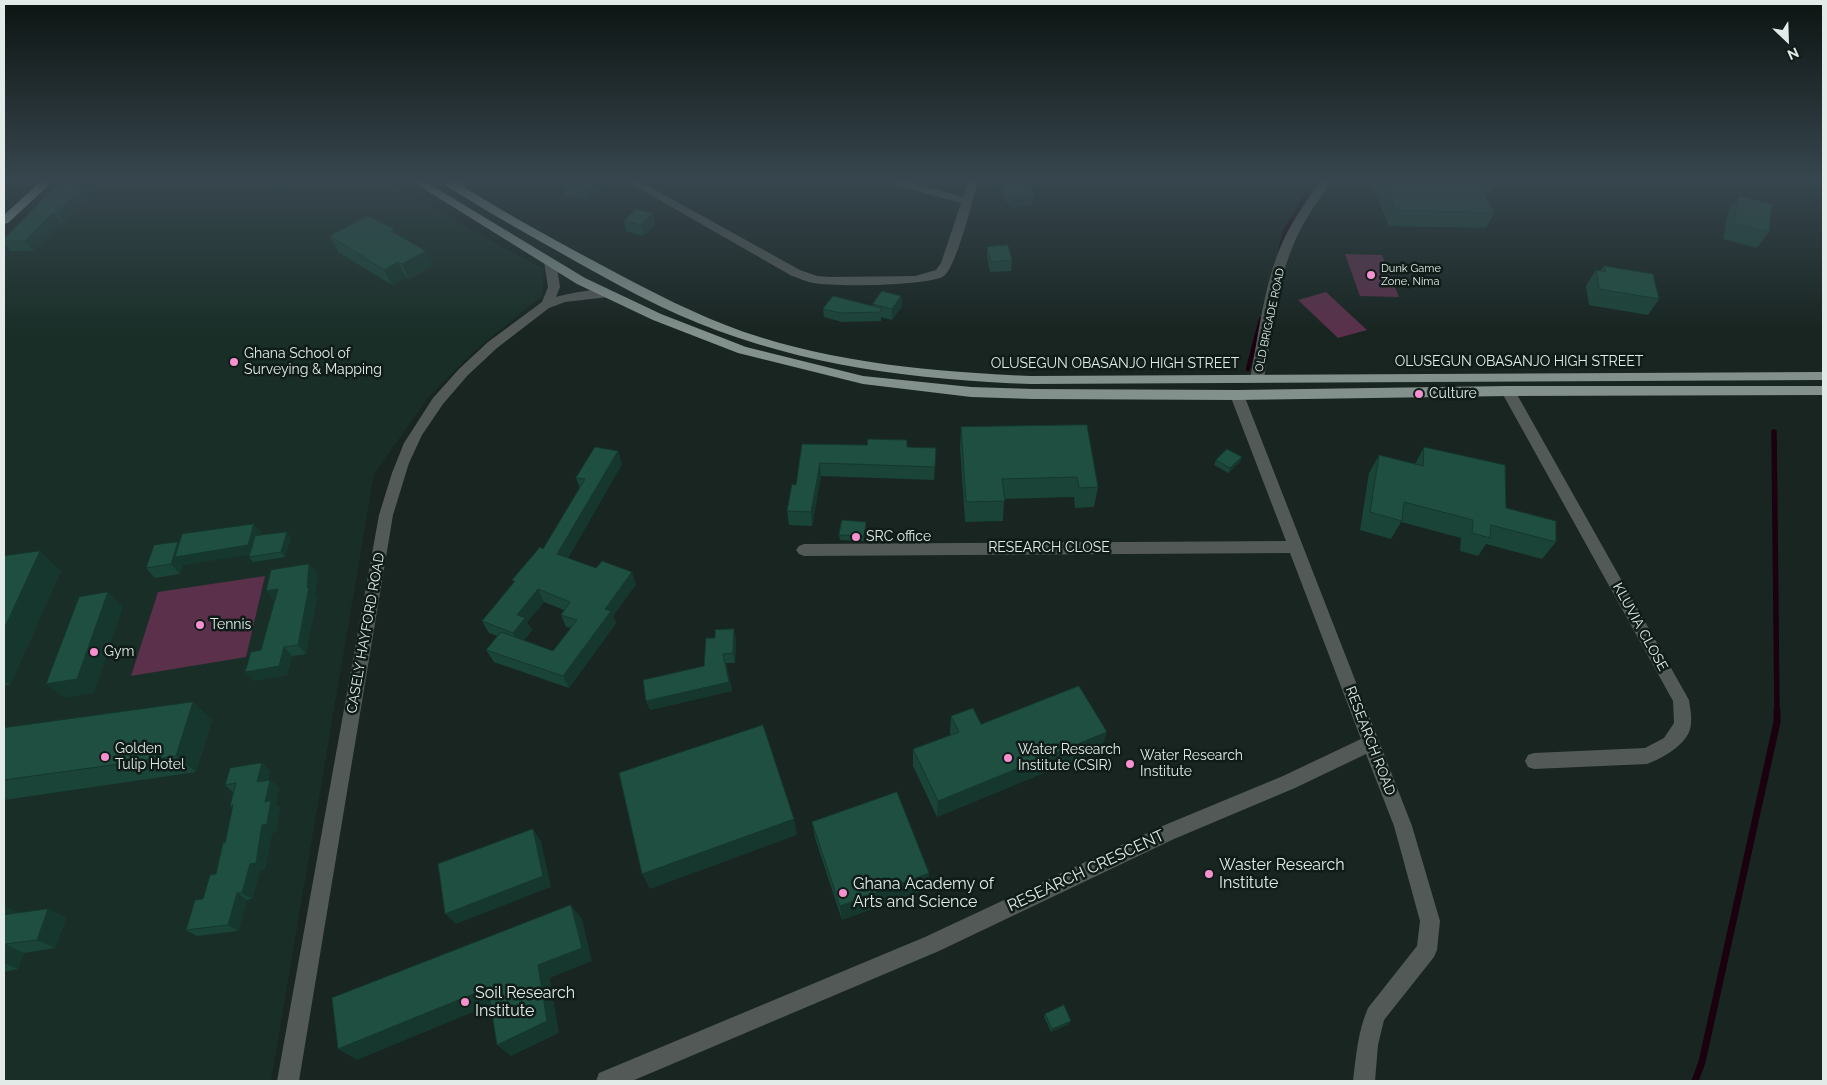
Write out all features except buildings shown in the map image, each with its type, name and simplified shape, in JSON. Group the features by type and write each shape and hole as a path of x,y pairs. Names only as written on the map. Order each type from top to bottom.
{"main road":[{"name":"OLUSEGUN OBASANJO HIGH STREET","path":"502,233 581,281 657,317 742,350 863,380 971,392 1237,395 1508,391 1823,391"},
{"name":"OLUSEGUN OBASANJO HIGH STREET","path":"533,233 628,285 702,320 785,347 836,360 972,378 1031,380 1823,376"}],"street":[{"path":"724,233 796,273 814,280 830,281 915,280 940,273 947,264 957,233"},
{"name":"OLD BRIGADE ROAD","path":"1257,379 1271,304 1285,251 1294,233"},
{"path":"547,304 554,287 550,262"},
{"name":"CASELY HAYFORD ROAD","path":"288,1081 386,515 399,474 415,435 455,380 502,336 547,304 580,295 608,294"},
{"name":"KLUVIA CLOSE","path":"1508,391 1681,700 1683,725 1670,744 1647,756 1534,761"},
{"name":"RESEARCH ROAD","path":"1237,395 1403,826 1430,921 1427,950 1375,1016 1367,1045 1364,1081"},
{"name":"RESEARCH CLOSE","path":"804,550 1295,547"},
{"name":"RESEARCH CRESCENT","path":"607,1081 932,944 1118,855 1289,782 1371,743"}],"shaded area":[{"path":"11,233 476,233 544,269 542,296 471,354 428,398 374,474 271,1081 4,1081 4,239"},
{"name":"Dunk Game Zone, Nima","path":"1345,254 1382,255 1399,297 1360,296"},
{"path":"1326,292 1367,330 1338,338 1298,300"},
{"name":"Tennis","path":"265,576 246,657 131,676 158,592"}],"waterway":[{"path":"1280,252 1285,233"},
{"path":"1248,369 1261,319"},
{"path":"1774,432 1777,712"},
{"path":"1695,1081 1702,1062 1777,722 1777,712"}],"place":[{"name":"Dunk Game Zone, Nima","path":"1371,275"},
{"name":"Ghana School of Surveying & Mapping","path":"234,362"},
{"name":"Culture","path":"1419,394"},
{"name":"SRC office","path":"856,537"},
{"name":"Tennis","path":"200,625"},
{"name":"Gym","path":"94,652"},
{"name":"Golden Tulip Hotel","path":"105,757"},
{"name":"Water Research Institute (CSIR)","path":"1008,758"},
{"name":"Water Research Institute","path":"1130,764"},
{"name":"Waster Research Institute","path":"1209,874"},
{"name":"Ghana Academy of Arts and Science","path":"843,893"},
{"name":"Soil Research Institute","path":"465,1002"}]}
